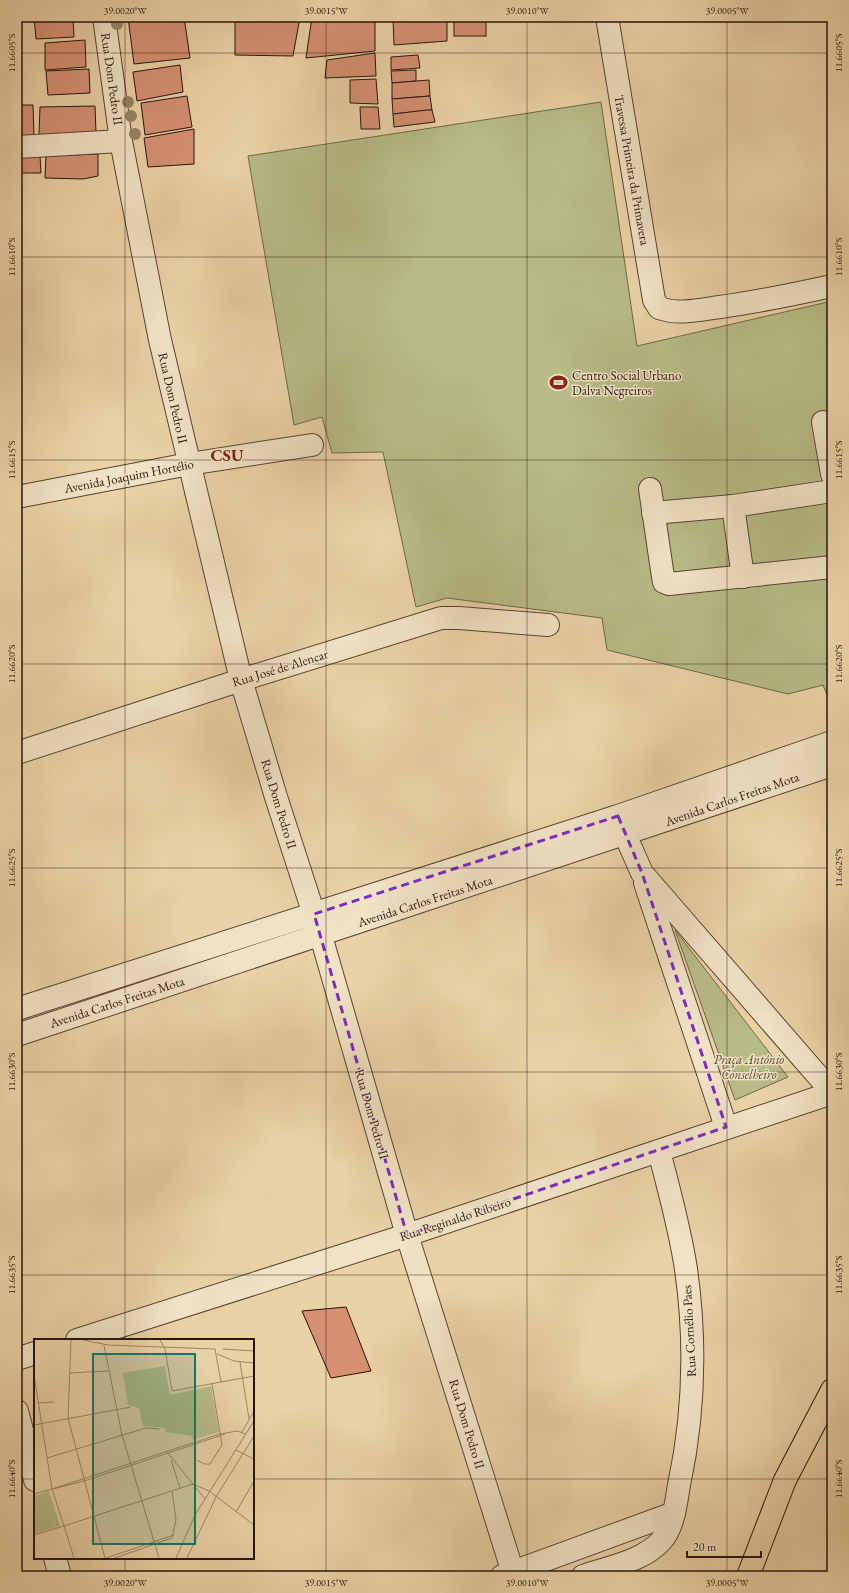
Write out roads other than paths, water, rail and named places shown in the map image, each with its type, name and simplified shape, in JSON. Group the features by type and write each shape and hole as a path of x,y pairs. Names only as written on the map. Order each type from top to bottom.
{"highway":[{"path":"748,1576 785,1480 832,1390"}],"street":[{"name":"Rua Dom Pedro II","path":"104,17 121,141 160,340 241,680 276,797 321,936 407,1236 510,1575"},
{"name":"Travessa Primeira da Primavera","path":"607,17 654,300 659,308 672,312 768,300 832,286"},
{"path":"17,146 121,141"},
{"path":"823,422 832,474"},
{"name":"Avenida Joaquim Hortélio","path":"17,497 189,464 312,445"},
{"path":"650,489 664,582 676,584 832,567"},
{"path":"654,512 733,506 832,491"},
{"path":"733,506 744,577"},
{"name":"Rua José de Alencar","path":"17,753 241,680 441,618 548,625"},
{"name":"Avenida Carlos Freitas Mota","path":"17,1035 321,936 621,826 832,742"},
{"name":"Avenida Carlos Freitas Mota","path":"17,1009 314,914 832,765"},
{"path":"621,826 642,873 726,1127"},
{"path":"642,873 832,1092"},
{"name":"Rua Reginaldo Ribeiro","path":"80,1339 407,1236 832,1092"},
{"name":"Rua Cornélio Paes","path":"583,1576 645,1553 662,1540 674,1513 687,1449 692,1390 690,1309 686,1268 659,1151"},
{"path":"17,1359 34,1353"},
{"path":"17,1411 34,1476"},
{"path":"510,1575 674,1513"},
{"path":"56,1559 60,1576"}],"place":[{"name":"Centro Social Urbano Dalva Negreiros","path":"559,382"}],"district":[{"name":"CSU","path":"227,455"}],"park label":[{"name":"Praça Antônio Conselheiro","path":"749,1066"}]}
